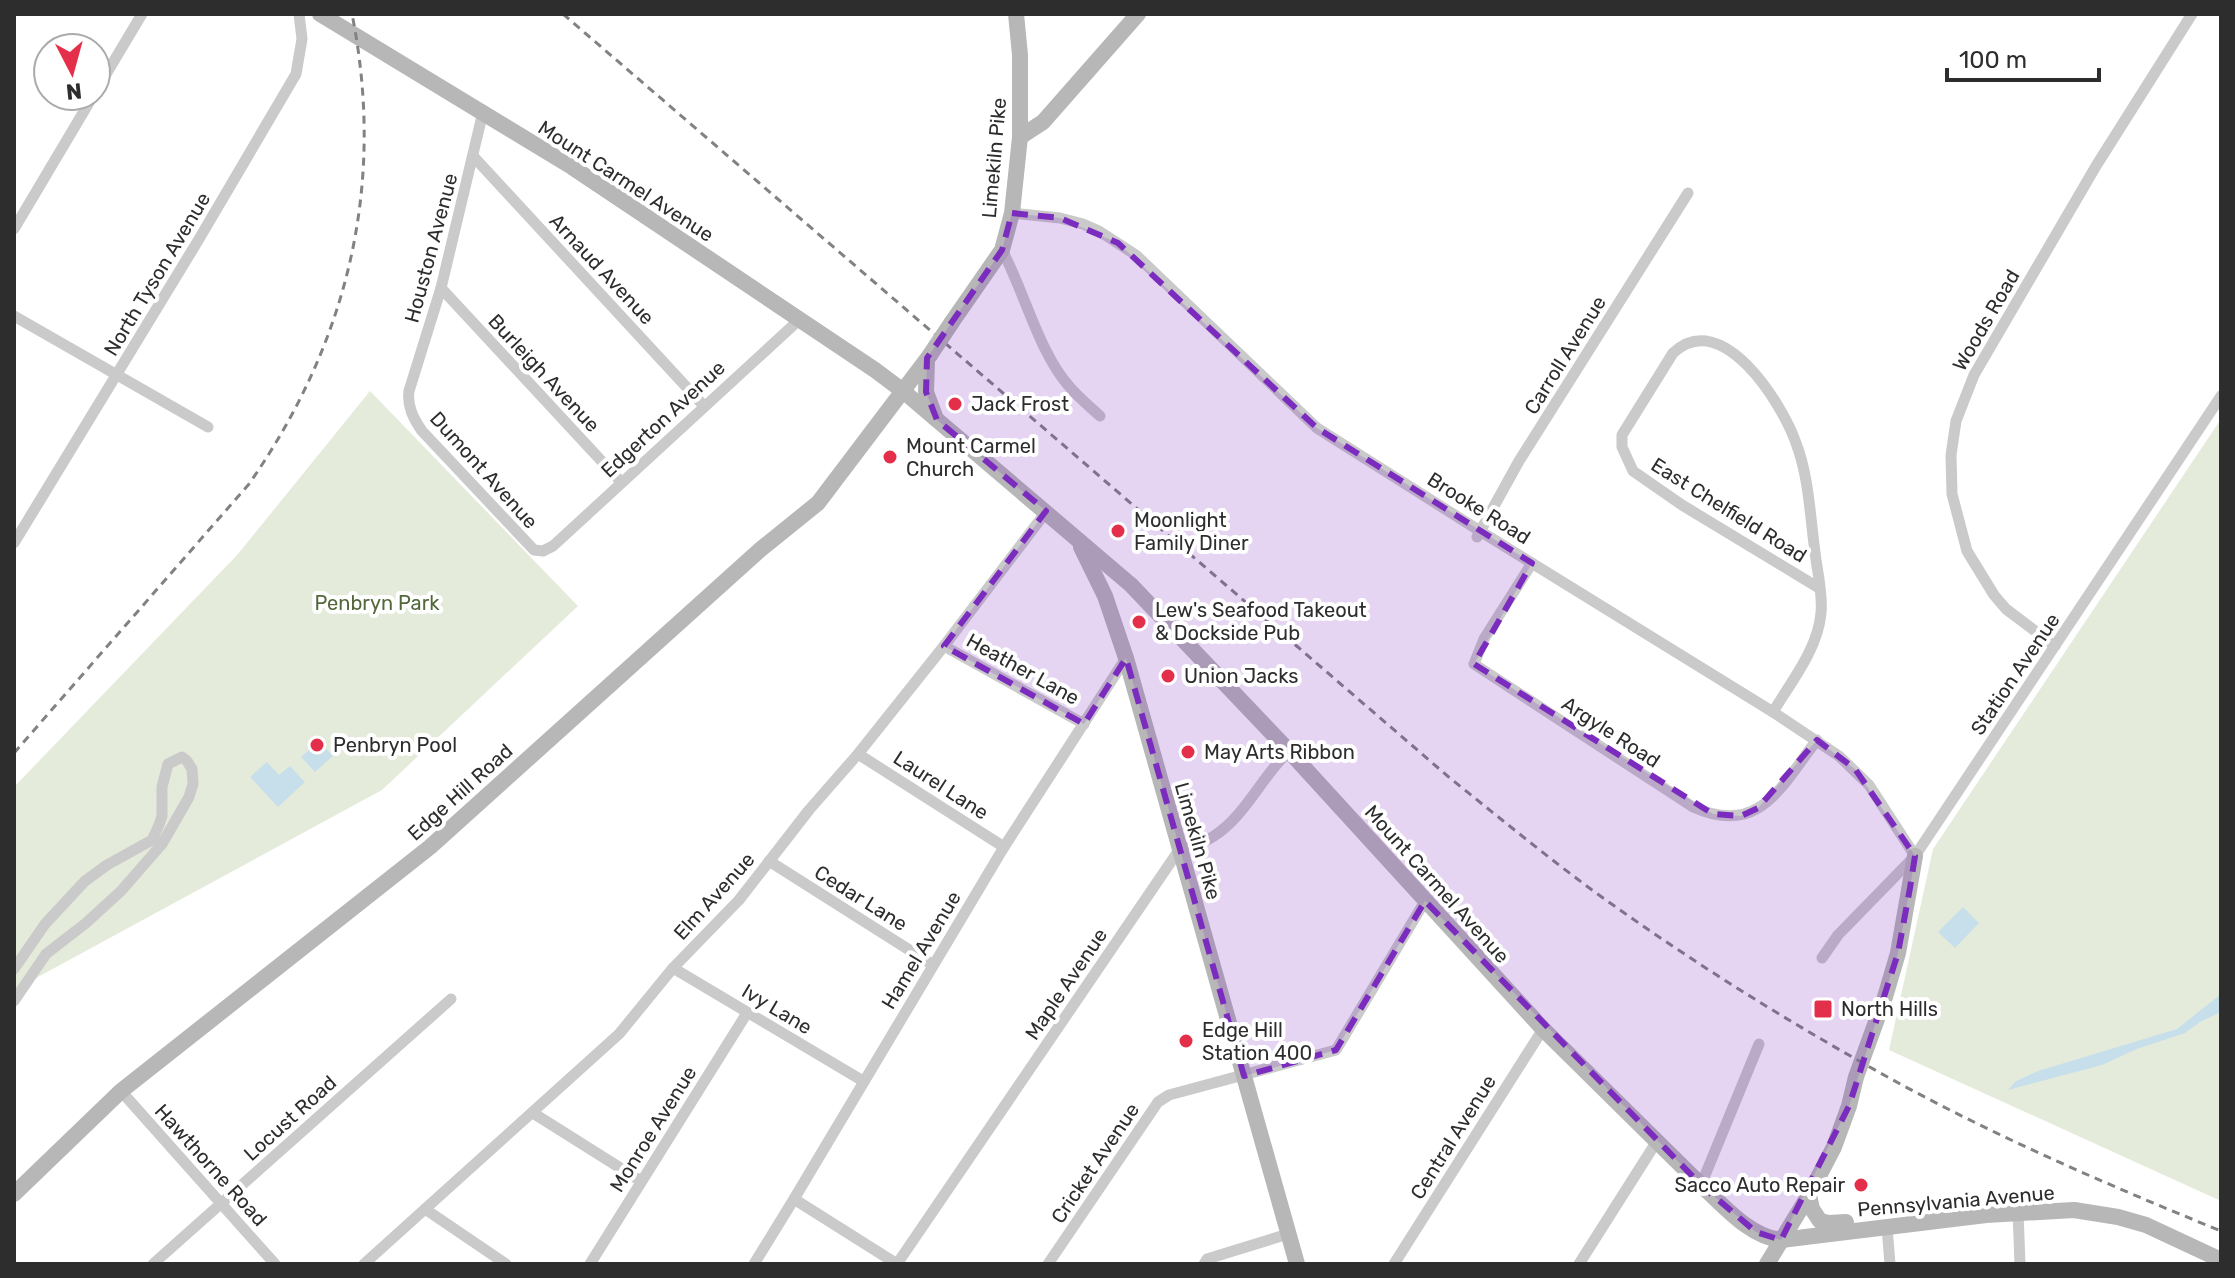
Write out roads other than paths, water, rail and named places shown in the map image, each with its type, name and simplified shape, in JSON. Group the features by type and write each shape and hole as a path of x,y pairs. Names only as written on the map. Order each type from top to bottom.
{"main road":[{"name":"Mount Carmel Avenue","path":"320,14 572,167 903,391"},
{"name":"Limekiln Pike","path":"1016,14 1020,55 1020,137 1012,213 1002,250 903,391 1076,537 1105,596 1126,658 1297,1264"},
{"path":"1020,137 1043,122 1138,14"},
{"path":"929,356 926,392 937,420"},
{"name":"Edge Hill Road","path":"14,1194 121,1091 430,847 761,549 818,503 903,391"},
{"name":"Mount Carmel Avenue","path":"1076,537 1131,585 1289,751 1543,1029 1728,1210 1756,1232 1781,1240"},
{"path":"1767,1264 1834,1147 1885,997 1902,936 1915,856"},
{"path":"1809,1195 1812,1209 1820,1221 1863,1220 1887,1227"},
{"name":"Pennsylvania Avenue","path":"1781,1240 2018,1212 2074,1210 2146,1225 2215,1260"}],"street":[{"path":"112,65 142,14"},
{"name":"North Tyson Avenue","path":"14,543 296,74 302,39 299,14"},
{"name":"Woods Road","path":"2055,646 2006,609 1967,551 1952,494 1951,455 1956,421 1974,375 2096,166 2192,14"},
{"path":"14,229 84,112"},
{"name":"Houston Avenue","path":"409,391 441,288 483,112"},
{"name":"Arnaud Avenue","path":"473,156 704,406"},
{"name":"Carroll Avenue","path":"1478,535 1519,461 1688,193"},
{"name":"Brooke Road","path":"1012,213 1060,218 1083,224 1118,243 1147,265 1317,428 1478,535 1532,563 1817,740 1855,769 1869,785 1915,856"},
{"path":"1002,250 1046,351 1068,385 1100,416"},
{"name":"Burleigh Avenue","path":"441,288 621,482"},
{"path":"14,316 208,427"},
{"name":"Edgerton Avenue","path":"553,546 799,320"},
{"name":"East Chelfield Road","path":"1705,339 1714,341 1739,358 1761,380 1775,401 1796,440 1806,479 1819,588 1656,488 1633,471 1626,459 1622,435 1673,353 1682,345 1705,339"},
{"name":"Dumont Avenue","path":"409,391 411,411 422,431 527,544 534,550 543,551 553,546"},
{"name":"Station Avenue","path":"1822,958 1838,935 1915,856 2221,396"},
{"name":"Elm Avenue","path":"364,1264 619,1034 673,968 739,900 944,646 1046,512"},
{"name":"Argyle Road","path":"1532,563 1484,639 1474,664 1693,807 1723,817 1751,813 1781,787 1817,740"},
{"path":"1773,712 1815,638 1821,613 1819,588"},
{"name":"Heather Lane","path":"944,646 1084,724"},
{"name":"Hamel Avenue","path":"754,1264 1004,847 1126,658"},
{"path":"1179,850 1202,843 1232,822 1274,765 1289,751"},
{"name":"Laurel Lane","path":"858,754 1004,847"},
{"path":"14,969 45,924 85,881 152,840 162,816 160,800 168,764 182,757 192,769 193,784 189,797 162,844 121,891 46,954 14,1001"},
{"name":"Maple Avenue","path":"897,1264 1179,850"},
{"name":"Cedar Lane","path":"769,861 933,965"},
{"name":"Cricket Avenue","path":"1048,1264 1158,1102 1169,1095 1336,1050 1425,901"},
{"name":"Ivy Lane","path":"673,968 863,1081"},
{"name":"Locust Road","path":"153,1264 451,999"},
{"name":"Monroe Avenue","path":"590,1264 747,1013"},
{"name":"Central Avenue","path":"1394,1264 1543,1029"},
{"path":"1701,1185 1759,1044"},
{"name":"Hawthorne Road","path":"121,1091 275,1264"},
{"path":"533,1113 641,1181"},
{"path":"1579,1264 1657,1141"},
{"path":"794,1199 897,1264"},
{"path":"425,1209 506,1264"},
{"path":"2018,1212 2020,1264"},
{"path":"1887,1227 1890,1264"},
{"path":"1204,1264 1207,1259 1288,1234"}],"water":[{"path":"319,741 333,756 315,772 301,757"},
{"path":"267,762 279,775 290,766 305,782 278,807 250,777"},
{"path":"1963,907 1979,923 1955,948 1938,932"},
{"path":"2221,994 2221,1012 2185,1033 2102,1065 2008,1090 2016,1081 2038,1071 2177,1029"}],"railway":[{"path":"14,753 249,484 283,430 312,375 334,318 350,260 360,200 364,140 361,77 352,14"},
{"path":"563,14 1451,779 1599,895 1756,1000 1898,1083 2034,1151 2221,1231"}],"place":[{"name":"Jack Frost","path":"955,404"},
{"name":"Mount Carmel Church","path":"890,457"},
{"name":"Moonlight Family Diner","path":"1118,531"},
{"name":"Lew's Seafood Takeout & Dockside Pub","path":"1139,622"},
{"name":"Union Jacks","path":"1168,676"},
{"name":"Penbryn Pool","path":"317,745"},
{"name":"May Arts Ribbon","path":"1188,752"},
{"name":"North Hills","path":"1823,1009"},
{"name":"Edge Hill Station 400","path":"1186,1041"},
{"name":"Sacco Auto Repair","path":"1861,1185"}],"park label":[{"name":"Penbryn Park","path":"377,603"}]}
